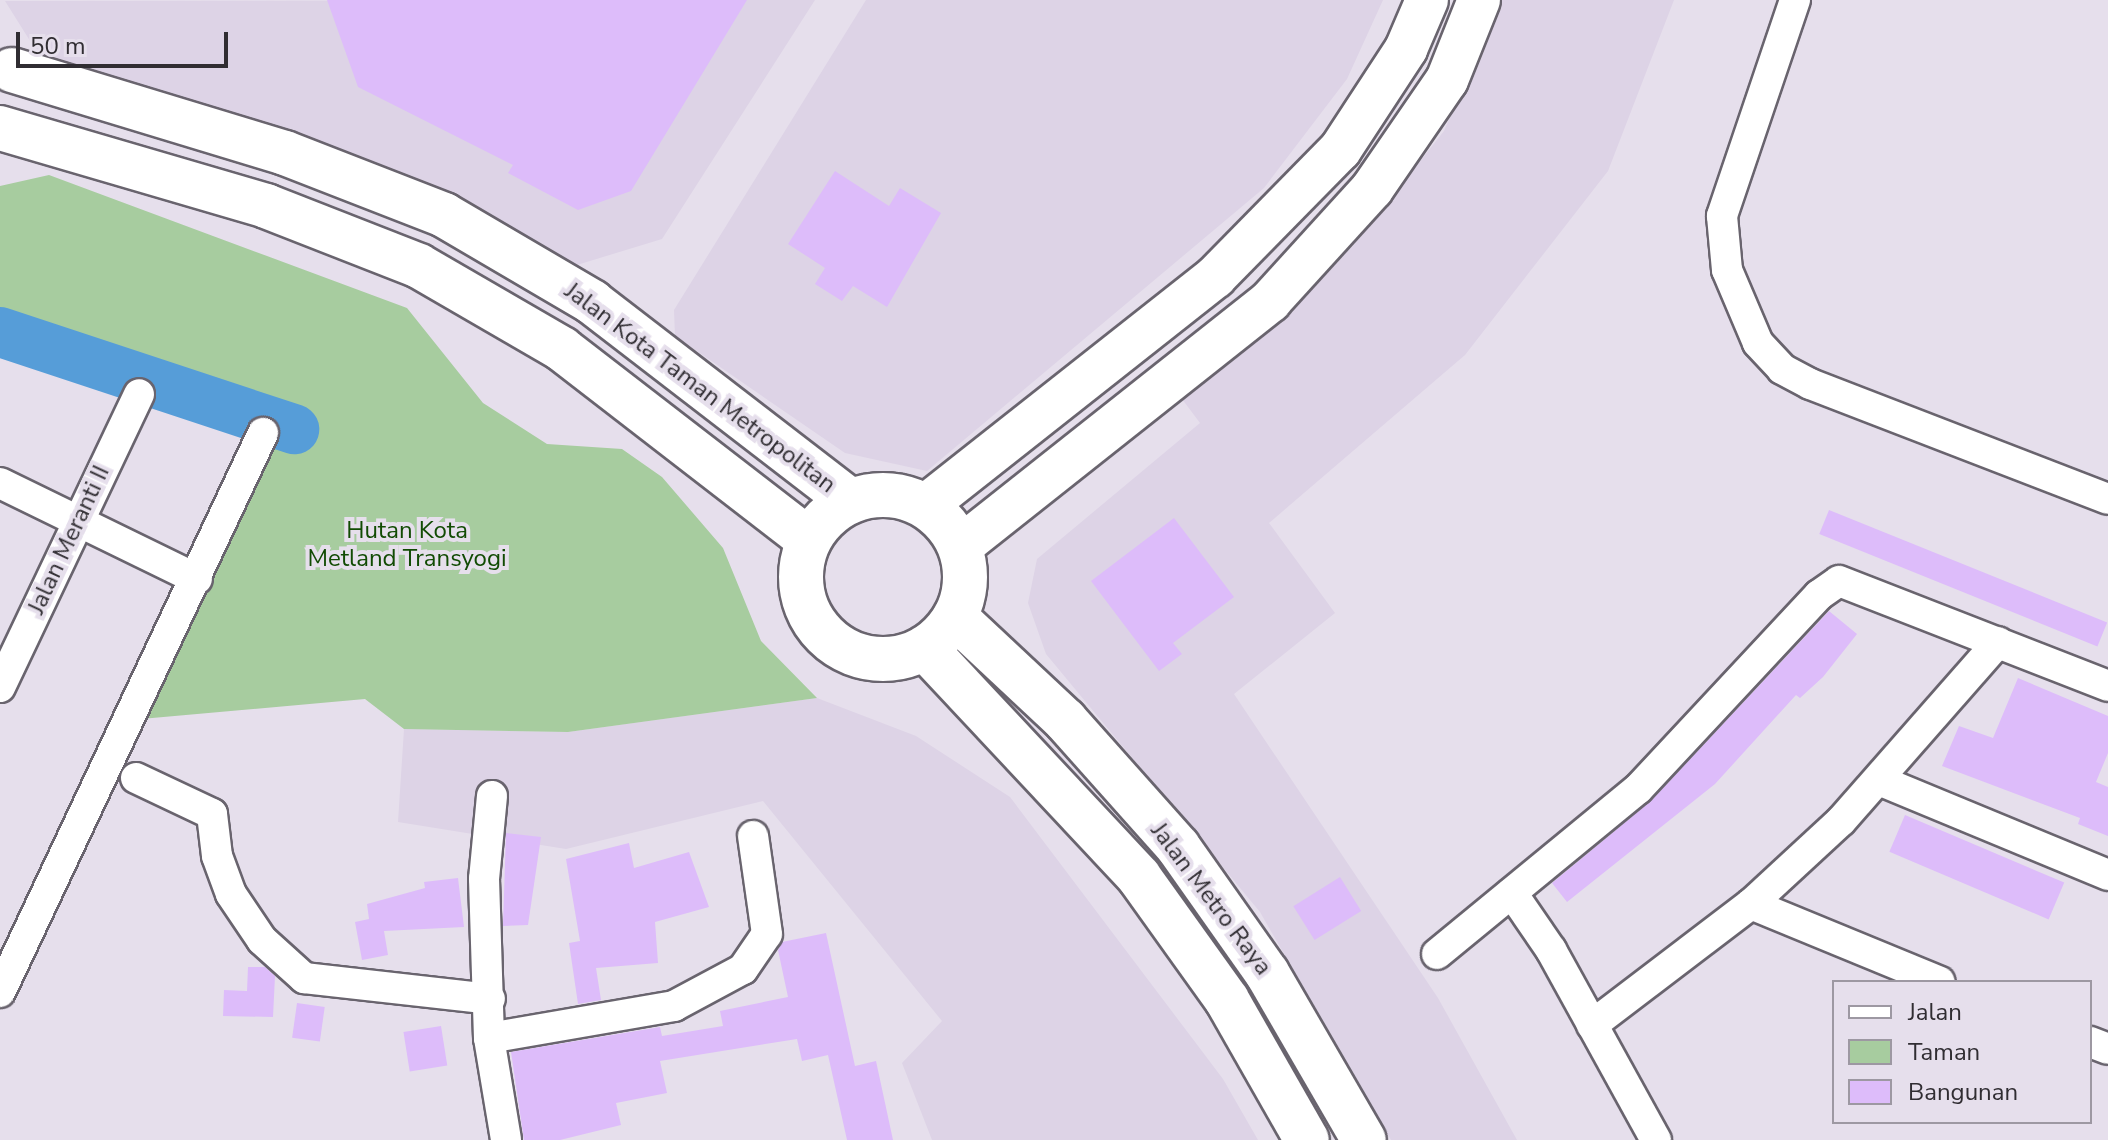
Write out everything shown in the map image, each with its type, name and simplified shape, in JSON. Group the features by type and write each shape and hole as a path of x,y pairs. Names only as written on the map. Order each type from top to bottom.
{"main road":[{"path":"6,55 0,126 266,206 419,266 562,349 809,540"},
{"name":"Jalan Kota Taman Metropolitan","path":"6,55 285,153 444,215 592,302 850,501"},
{"path":"875,495 925,506 960,547 965,583 955,617 925,648 896,658 866,658 820,630 801,587 809,540 826,517 850,501 875,495"},
{"name":"Jalan Metro Raya","path":"955,617 1065,720 1178,847 1267,973 1364,1140"},
{"name":"Jalan Metro Raya","path":"925,648 1139,877 1227,1000 1307,1140"}],"street":[{"path":"925,506 1226,267 1340,150 1406,49 1427,0"},
{"path":"960,547 1270,301 1372,189 1447,80 1479,0"},
{"path":"1795,0 1722,216 1727,270 1758,343 1782,369 1810,384 2108,499"},
{"name":"Jalan Meranti II","path":"0,687 139,394"},
{"path":"0,992 197,579 263,433"},
{"path":"0,483 197,579"},
{"path":"1437,954 1638,789 1819,595 1839,581 2108,686"},
{"path":"1592,1025 1751,904 1881,781 1998,642"},
{"path":"136,778 212,814 217,856 231,894 262,940 304,978 490,999"},
{"path":"1881,781 2108,875"},
{"path":"492,796 484,879 489,1038 506,1140"},
{"path":"489,1038 674,1006 743,969 767,934 753,836"},
{"path":"1512,893 1592,1025 1656,1140"},
{"path":"1751,904 1935,980"}],"shaded area":[{"path":"815,0 662,239 567,268 415,181 275,126 37,52 5,1"},
{"path":"866,0 1383,0 1347,79 1264,188 927,471 845,453 675,336 674,310"},
{"path":"1500,0 1674,0 1608,171 1465,355 1269,523 1335,613 1234,694 1438,998 1517,1140 1391,1140 1260,912 1046,654 1028,603 1037,559 1200,423 1179,395 1352,247 1444,131"},
{"path":"817,698 916,736 1010,797 1223,1079 1258,1140 932,1140 902,1063 942,1021 763,801 566,849 398,822 404,729 568,732"}],"green space":[{"name":"Hutan Kota Metland Transyogi","path":"49,175 407,308 483,403 547,444 622,449 662,477 723,548 761,641 817,698 568,732 404,729 365,699 141,719 292,405 0,325 0,186"}],"building":[{"path":"327,0 747,0 631,191 578,210 508,173 513,165 358,87"},
{"path":"835,171 889,206 900,188 941,213 887,307 853,286 842,301 815,284 825,268 788,244"},
{"path":"1829,510 2107,622 2097,646 1819,534"},
{"path":"1174,518 1234,597 1173,643 1182,654 1159,671 1091,581"},
{"path":"1829,611 1857,634 1823,677 1800,698 1796,695 1715,784 1567,902 1552,883 1651,801"},
{"path":"2018,678 2108,716 2108,753 2096,782 2108,787 2108,836 2078,824 2080,818 1942,766 1959,726 1993,738"},
{"path":"1905,815 2064,883 2049,919 1889,852"},
{"path":"506,833 541,837 528,925 503,926"},
{"path":"629,843 634,868 689,852 709,907 655,922 658,963 596,968 601,1000 578,1004 569,943 580,941 566,859"},
{"path":"1340,877 1361,911 1315,940 1293,906"},
{"path":"458,878 464,927 384,931 388,955 362,960 355,922 369,919 367,904 425,888 424,882"},
{"path":"826,933 855,1066 876,1061 893,1140 847,1140 828,1055 802,1061 797,1039 660,1061 667,1093 616,1103 621,1125 560,1140 524,1140 511,1052 660,1027 662,1036 723,1026 720,1011 788,997 778,950 782,942"},
{"path":"248,967 265,967 275,976 273,1017 223,1016 224,990 247,991"},
{"path":"297,1003 325,1007 320,1042 292,1038"},
{"path":"441,1026 447,1066 410,1071 403,1032"}],"waterway":[{"path":"0,332 294,429"}]}
